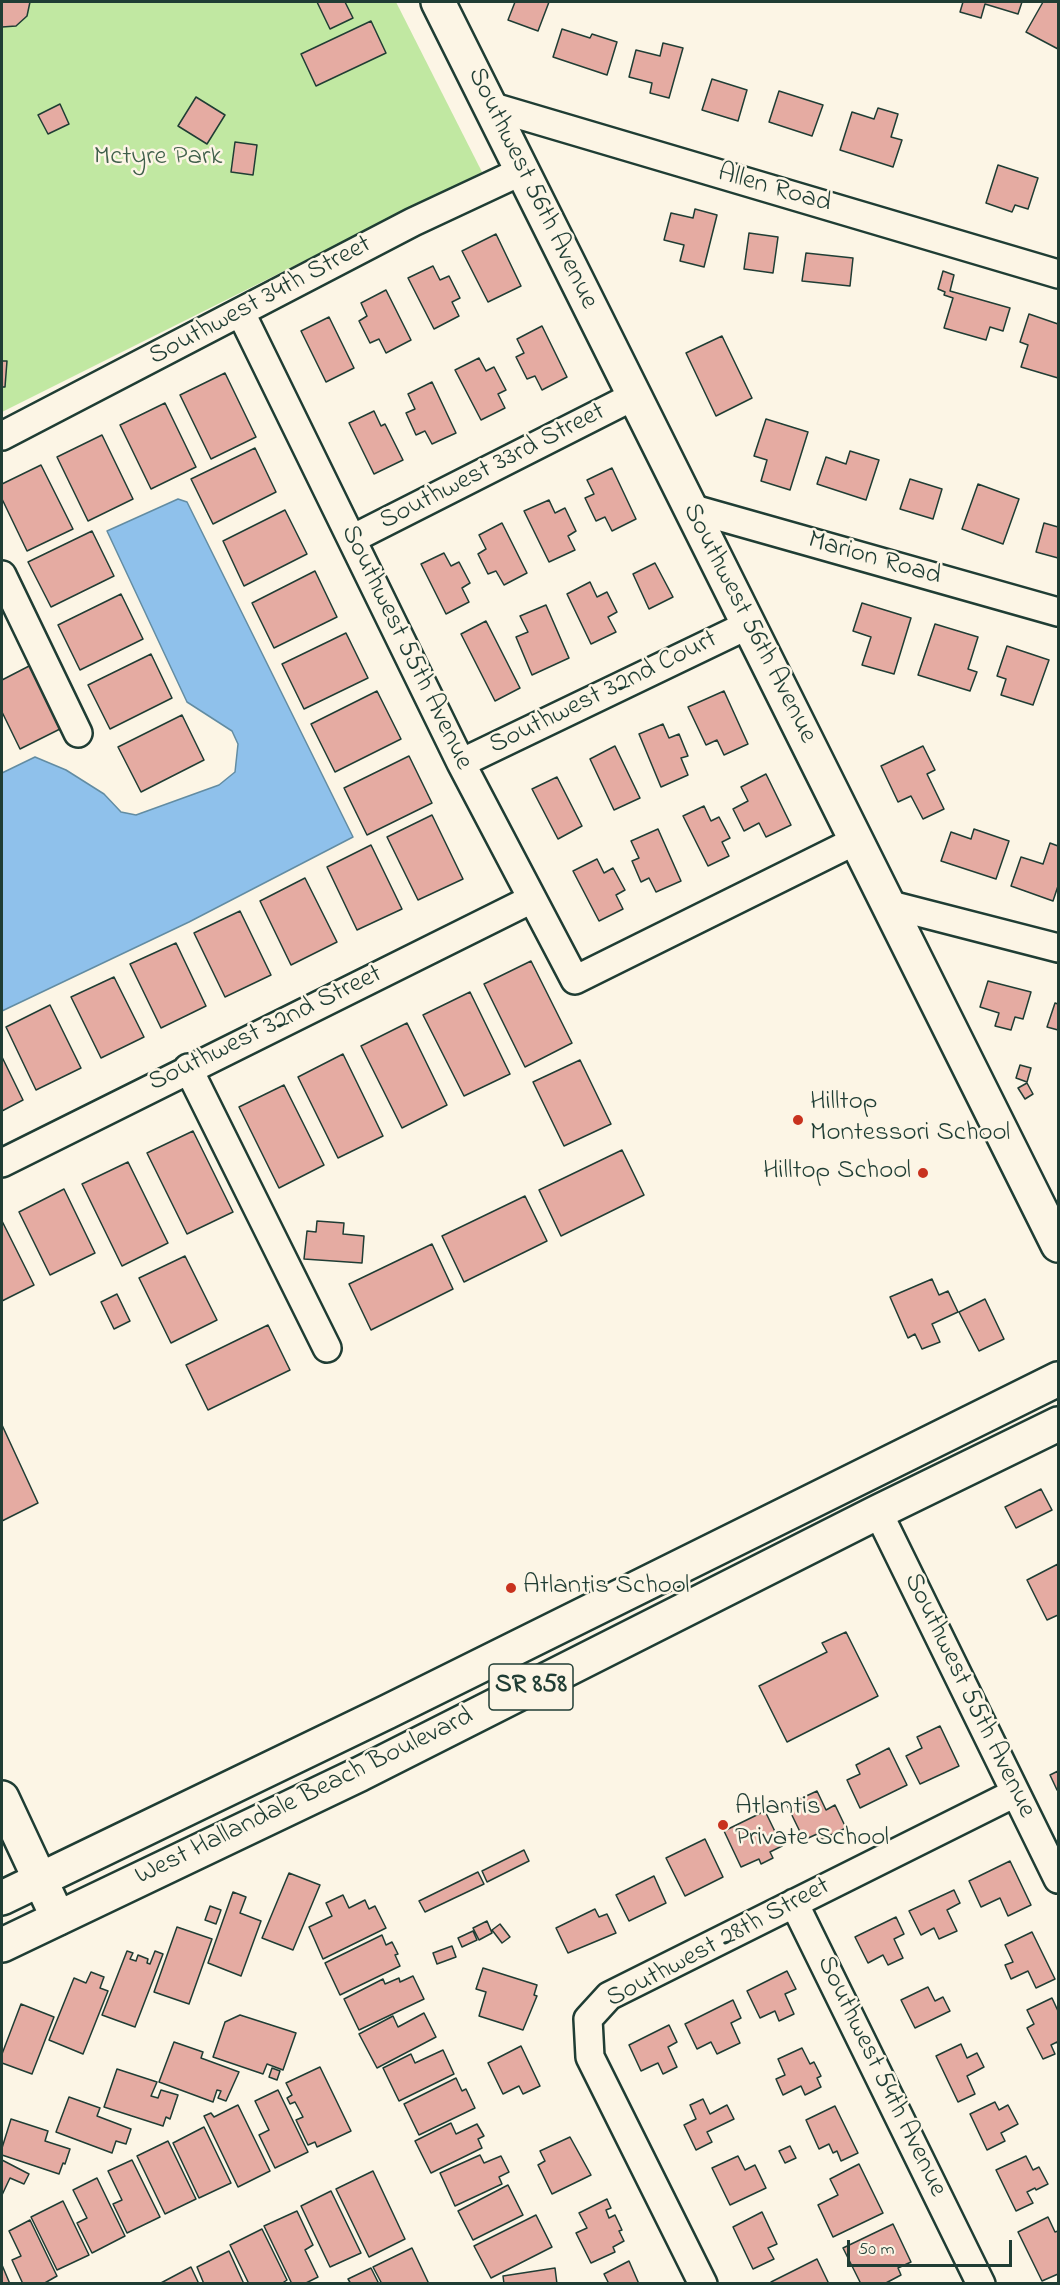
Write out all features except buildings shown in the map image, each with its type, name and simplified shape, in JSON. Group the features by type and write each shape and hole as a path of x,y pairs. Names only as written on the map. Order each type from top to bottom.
{"main road":[{"name":"Southwest 56th Avenue","path":"438,2 1059,1245"},
{"name":"West Hallandale Beach Boulevard","path":"2,1898 387,1712 1059,1379"},
{"name":"West Hallandale Beach Boulevard","path":"2,1945 360,1774 878,1512 1059,1424"},
{"path":"2,1798 58,1918"}],"street":[{"name":"Allen Road","path":"490,106 1059,274"},
{"name":"Southwest 34th Street","path":"2,436 413,222 522,171"},
{"name":"Southwest 55th Avenue","path":"241,313 461,763 575,980 857,840"},
{"name":"Southwest 33rd Street","path":"352,538 634,396"},
{"name":"Marion Road","path":"690,508 1059,612"},
{"path":"2,575 11,619 78,733"},
{"name":"Southwest 32nd Court","path":"461,763 748,625"},
{"name":"Southwest 32nd Street","path":"2,1163 188,1068 532,899"},
{"path":"887,904 1059,948"},
{"path":"188,1068 327,1348"},
{"name":"Southwest 55th Avenue","path":"878,1512 1059,1879"},
{"name":"Southwest 28th Street","path":"703,2283 590,2056 588,2019 609,1996 1015,1793"},
{"name":"Southwest 54th Avenue","path":"794,1903 981,2283"}],"green space":[{"name":"Mctyre Park","path":"2,2 396,2 482,172 2,412"}],"water":[{"path":"178,499 187,502 353,837 189,922 2,1011 2,773 35,757 66,770 104,794 121,812 136,815 219,785 235,772 238,744 232,731 187,702 107,531"}],"place":[{"name":"Hilltop Montessori School","path":"798,1120"},
{"name":"Hilltop School","path":"923,1173"},
{"name":"Atlantis School","path":"511,1588"},
{"name":"Atlantis Private School","path":"723,1825"}]}
